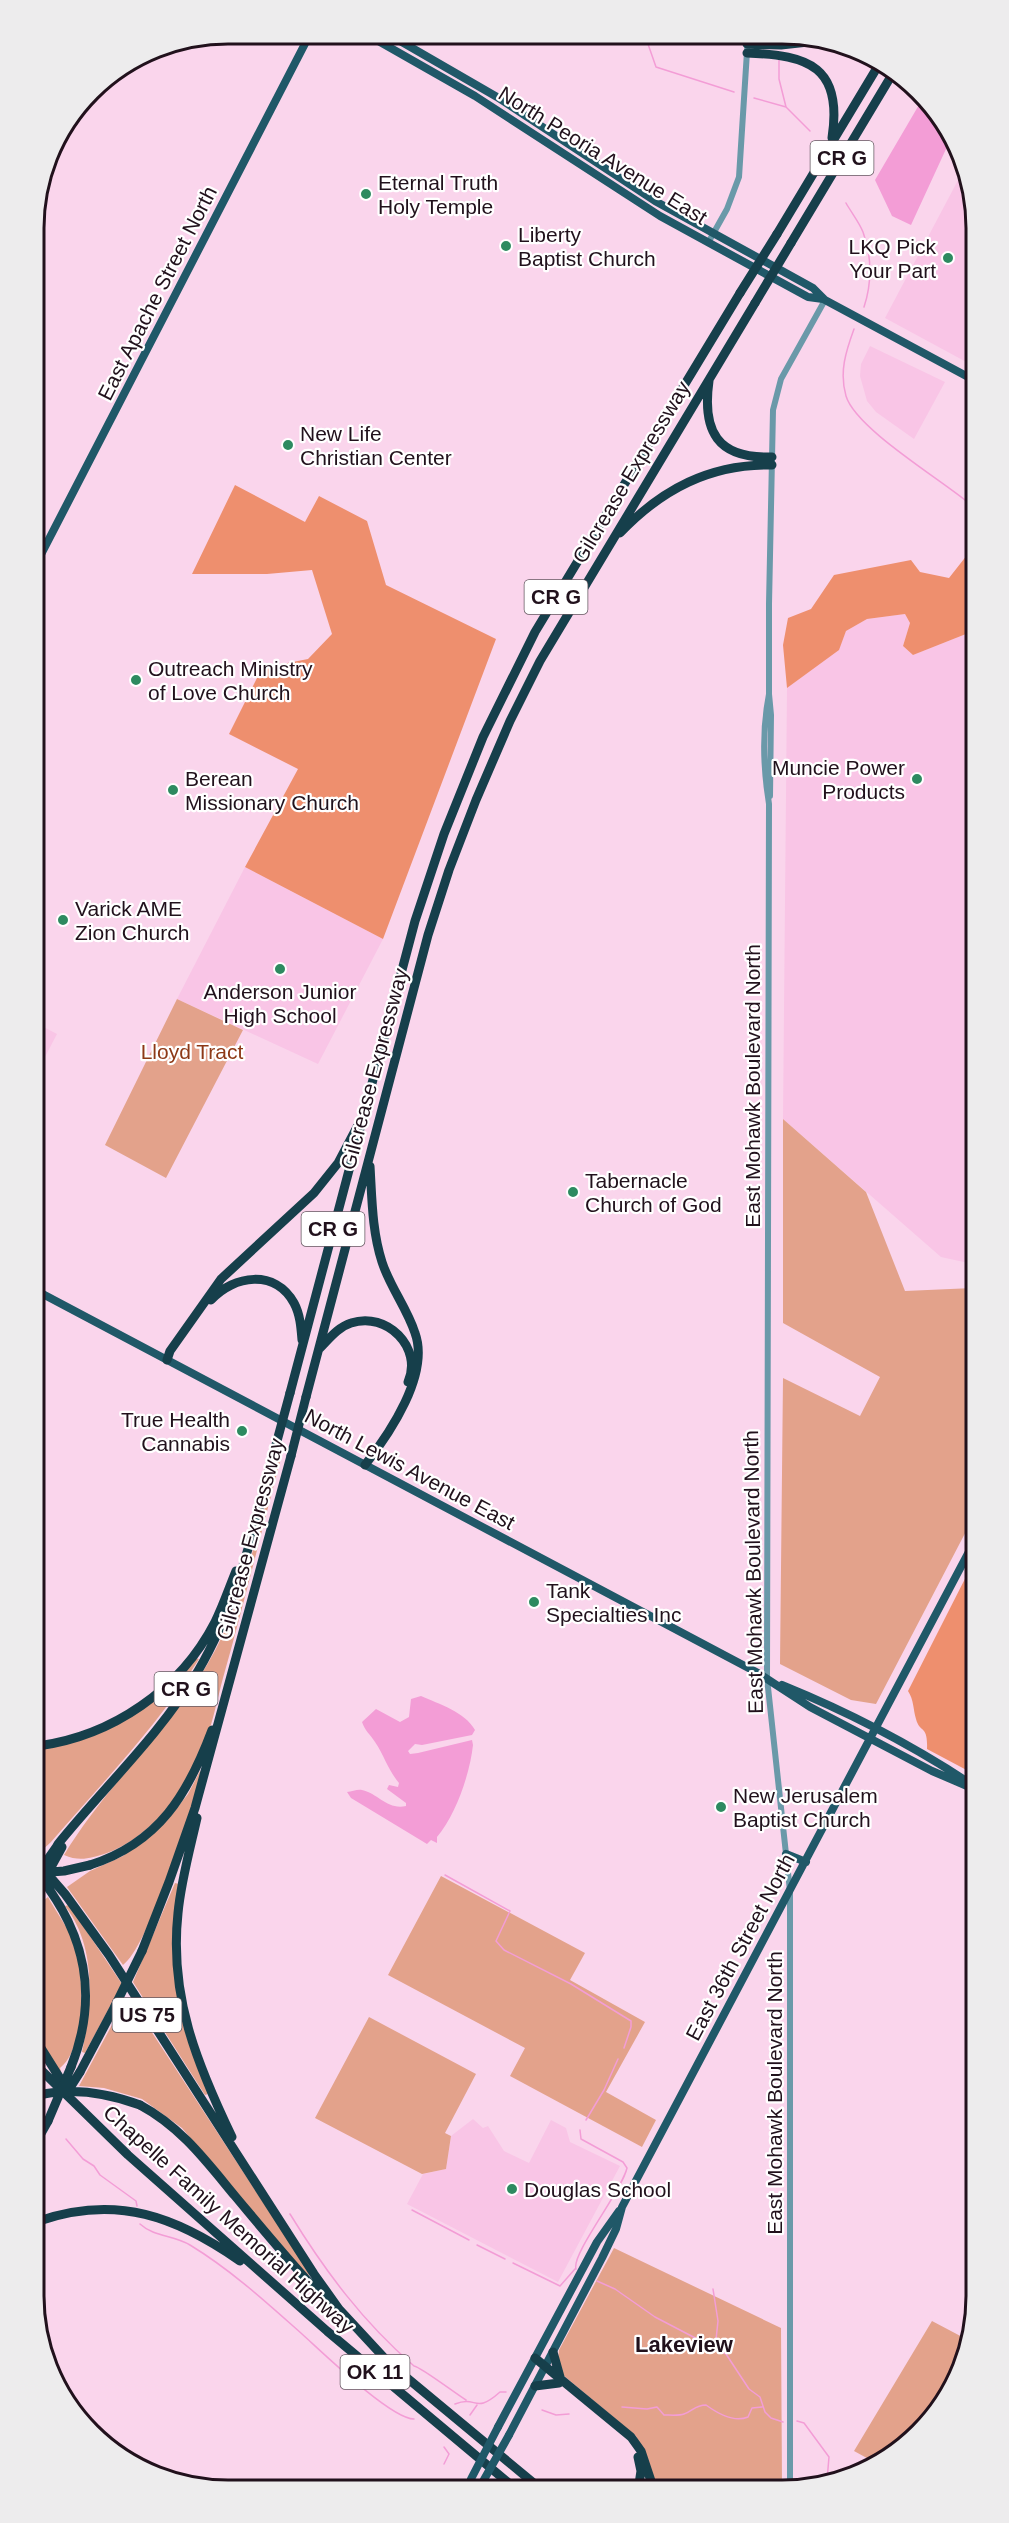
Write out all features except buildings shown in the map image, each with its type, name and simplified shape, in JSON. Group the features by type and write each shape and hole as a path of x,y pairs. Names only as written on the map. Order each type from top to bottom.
{"highway":[{"path":"747,44 791,44"},
{"path":"747,44 798,58 820,74 834,98 835,118 831,143"},
{"name":"Gilcrease Expressway","path":"60,1845 75,1823 161,1724 198,1671 230,1606 253,1530 422,899 444,834 483,736 535,633 875,70"},
{"name":"Gilcrease Expressway","path":"44,2128 90,2055 142,1951 187,1833 231,1681 428,935 448,870 468,820 524,691 556,631 889,79"},
{"path":"710,377 707,411 716,436 726,447 740,455 772,461"},
{"path":"606,547 648,506 682,484 714,472 772,461"},
{"path":"167,1360 170,1351 221,1279 302,1206 324,1182 338,1163 365,1113"},
{"path":"365,1465 378,1449 410,1392 419,1360 419,1345 414,1330 390,1283 379,1250 373,1223 370,1158"},
{"path":"167,1360 211,1300 225,1287 244,1280 266,1281 288,1295 299,1315 303,1345"},
{"path":"318,1351 344,1326 363,1320 389,1327 400,1335 407,1347 411,1360 409,1379 365,1465"},
{"path":"44,1745 80,1737 113,1723 144,1704 175,1677 194,1656 214,1622 253,1530"},
{"path":"44,1873 90,1865 118,1853 161,1821 177,1803 197,1769 231,1681"},
{"path":"222,1713 182,1884 176,1953 186,2023 196,2059 248,2172"},
{"path":"44,1866 60,1845"},
{"path":"44,1878 60,1845"},
{"name":"Chapelle Family Memorial Highway","path":"44,1870 90,1927 314,2274 339,2308 374,2348 405,2377 530,2480"},
{"path":"44,1882 58,1900 72,1927 80,1950 87,1994 86,2013 76,2055 48,2121"},
{"path":"44,2053 82,2112"},
{"name":"Chapelle Family Memorial Highway","path":"44,2073 128,2155 277,2287 505,2480"},
{"name":"OK 11","path":"44,2094 64,2091 113,2096 140,2105 168,2122 191,2143 304,2278 374,2348"},
{"name":"OK 11","path":"44,2220 74,2212 104,2210 132,2212 161,2218 202,2236 277,2287"},
{"path":"553,2352 559,2380 632,2445 640,2465 639,2480"},
{"path":"534,2360 631,2437 641,2451 651,2480"},
{"path":"535,2386 559,2380"}],"main road":[{"name":"East Apache Street North","path":"44,549 305,43"},
{"name":"North Peoria Avenue East","path":"382,43 475,96 626,195 708,243 808,297 825,300"},
{"name":"North Peoria Avenue East","path":"404,43 497,97 596,164 713,235 813,288 825,300 966,376"},
{"name":"North Lewis Avenue East","path":"44,1295 767,1678 815,1698 937,1762 965,1781"},
{"name":"East 36th Street North","path":"484,2480 605,2252 622,2207 965,1559"},
{"name":"North Lewis Avenue East","path":"767,1678 810,1707 932,1771 965,1784"},
{"path":"786,1854 806,1862"},
{"name":"East 36th Street North","path":"470,2480 597,2242 622,2207"}],"street":[{"path":"708,243 727,209 739,177 747,44"},
{"name":"East Mohawk Boulevard North","path":"790,2479 790,1891 767,1678 769,804 764,754 765,715 769,694 773,410 781,379 825,300"}],"shaded area":[{"path":"919,105 947,148 911,225 892,216 875,180"},
{"path":"959,179 966,228 966,362 885,318"},
{"path":"870,346 945,382 914,439 876,412 867,401 860,376 861,364"},
{"path":"235,485 305,522 319,496 367,521 386,585 496,639 383,939 245,867 298,769 229,734 262,668 308,659 332,634 312,570 267,574 192,574"},
{"path":"966,557 966,634 913,655 903,646 910,623 905,614 867,619 846,631 839,650 787,688 783,645 788,618 811,609 834,575 911,560 920,572 949,578"},
{"path":"905,614 910,623 903,646 913,655 966,634 966,1262 941,1257 783,1119 787,688 838,650 846,631 867,619"},
{"name":"Anderson Junior High School","path":"245,867 383,939 318,1064 177,999"},
{"path":"44,1027 57,1034 44,1059"},
{"path":"965,1578 965,1769 927,1749 925,1732 918,1724 908,1691"},
{"path":"421,1696 458,1713 475,1730 472,1735 422,1745 415,1744 408,1751 410,1754 418,1753 472,1740 469,1768 456,1806 437,1837 437,1843 431,1840 427,1844 351,1798 347,1792 362,1790 388,1804 406,1806 406,1803 387,1789 389,1785 398,1787 399,1783 362,1722 376,1709 400,1722 409,1717 411,1699"},
{"name":"Douglas School","path":"473,2119 483,2128 488,2126 504,2151 529,2163 551,2120 566,2128 570,2142 620,2166 558,2282 407,2204 423,2174 446,2169 451,2136"}],"green space":[{"name":"Lloyd Tract","path":"177,999 243,1030 166,1178 105,1145"},
{"path":"783,1119 866,1192 905,1291 965,1288 965,1533 876,1704 851,1700 780,1664 783,1378 860,1416 880,1377 783,1323"},
{"path":"278,1454 282,1454 213,1718 194,1770 171,1804 153,1824 131,1841 91,1858 80,1859 64,1855 98,1806 173,1714 207,1665 241,1589"},
{"path":"196,1658 199,1659 148,1731 44,1848 44,1747 113,1726"},
{"path":"200,1771 202,1772 189,1815 157,1906 133,1953 123,1965 67,1887 90,1871 123,1856 169,1818 188,1794"},
{"path":"441,1876 585,1953 570,1980 645,2022 606,2092 656,2120 642,2147 510,2076 525,2048 388,1975"},
{"path":"175,1883 179,1884 175,1914 186,2035 208,2094 205,2095 133,1982"},
{"path":"48,1897 69,1932 79,1962 80,2023 76,2042 69,2057 60,2068 62,2075 44,2046 44,1900"},
{"path":"69,1905 122,1984 85,2053 82,2052 88,2015 87,1958 83,1940 65,1906"},
{"path":"132,2002 310,2274 306,2276 182,2128 142,2099 104,2088 79,2086 120,2010"},
{"path":"369,2017 476,2074 445,2133 451,2136 446,2169 422,2174 315,2118"},
{"path":"614,2248 781,2328 782,2480 654,2480 636,2436 563,2375 558,2360 559,2350"},
{"path":"932,2321 961,2336 956,2354 941,2387 920,2417 903,2434 867,2458 854,2451"}],"waterway":[{"path":"649,43 656,67 734,92"},
{"path":"779,59 779,79 786,107"},
{"path":"754,98 786,107 810,131"},
{"path":"846,203 861,228 868,250 870,279 864,307"},
{"path":"854,329 843,370 846,396 853,409 882,438 966,501"},
{"path":"445,1875 510,1911 496,1941 504,1950 571,1984 631,2021 624,2048"},
{"path":"586,2120 604,2090 618,2059"},
{"path":"576,2269 581,2250 627,2168 623,2162 581,2139 580,2130"},
{"path":"66,2139 83,2159 94,2166 100,2175 136,2201 137,2206"},
{"path":"412,2210 469,2240"},
{"path":"290,2214 331,2276 378,2332 414,2366 466,2400"},
{"path":"140,2224 151,2231 184,2242 220,2265 262,2298 374,2397 403,2416 414,2419"},
{"path":"477,2245 505,2259"},
{"path":"513,2263 560,2286 575,2269"},
{"path":"597,2281 615,2289 655,2317 726,2354 749,2389 760,2397 765,2412 771,2418 783,2422"},
{"path":"713,2289 718,2321 715,2349"},
{"path":"455,2404 462,2402 480,2404 492,2399 500,2392 506,2392"},
{"path":"470,2415 477,2405"},
{"path":"622,2407 647,2409 657,2407 664,2415 682,2415 706,2405 720,2414 737,2419 748,2417 752,2408 762,2407"},
{"path":"542,2410 556,2415 569,2414"},
{"path":"797,2421 804,2423 829,2457 828,2473"},
{"path":"444,2447 449,2454 444,2464"}],"place":[{"name":"Eternal Truth Holy Temple","path":"366,194"},
{"name":"Liberty Baptist Church","path":"506,246"},
{"name":"LKQ Pick Your Part","path":"948,258"},
{"name":"New Life Christian Center","path":"288,445"},
{"name":"Outreach Ministry of Love Church","path":"136,680"},
{"name":"Muncie Power Products","path":"917,779"},
{"name":"Berean Missionary Church","path":"173,790"},
{"name":"Varick AME Zion Church","path":"63,920"},
{"name":"Anderson Junior High School","path":"280,969"},
{"name":"Tabernacle Church of God","path":"573,1192"},
{"name":"True Health Cannabis","path":"242,1431"},
{"name":"Tank Specialties Inc","path":"534,1602"},
{"name":"New Jerusalem Baptist Church","path":"721,1807"},
{"name":"Douglas School","path":"512,2189"}],"district":[{"name":"Lakeview","path":"684,2344"}]}
